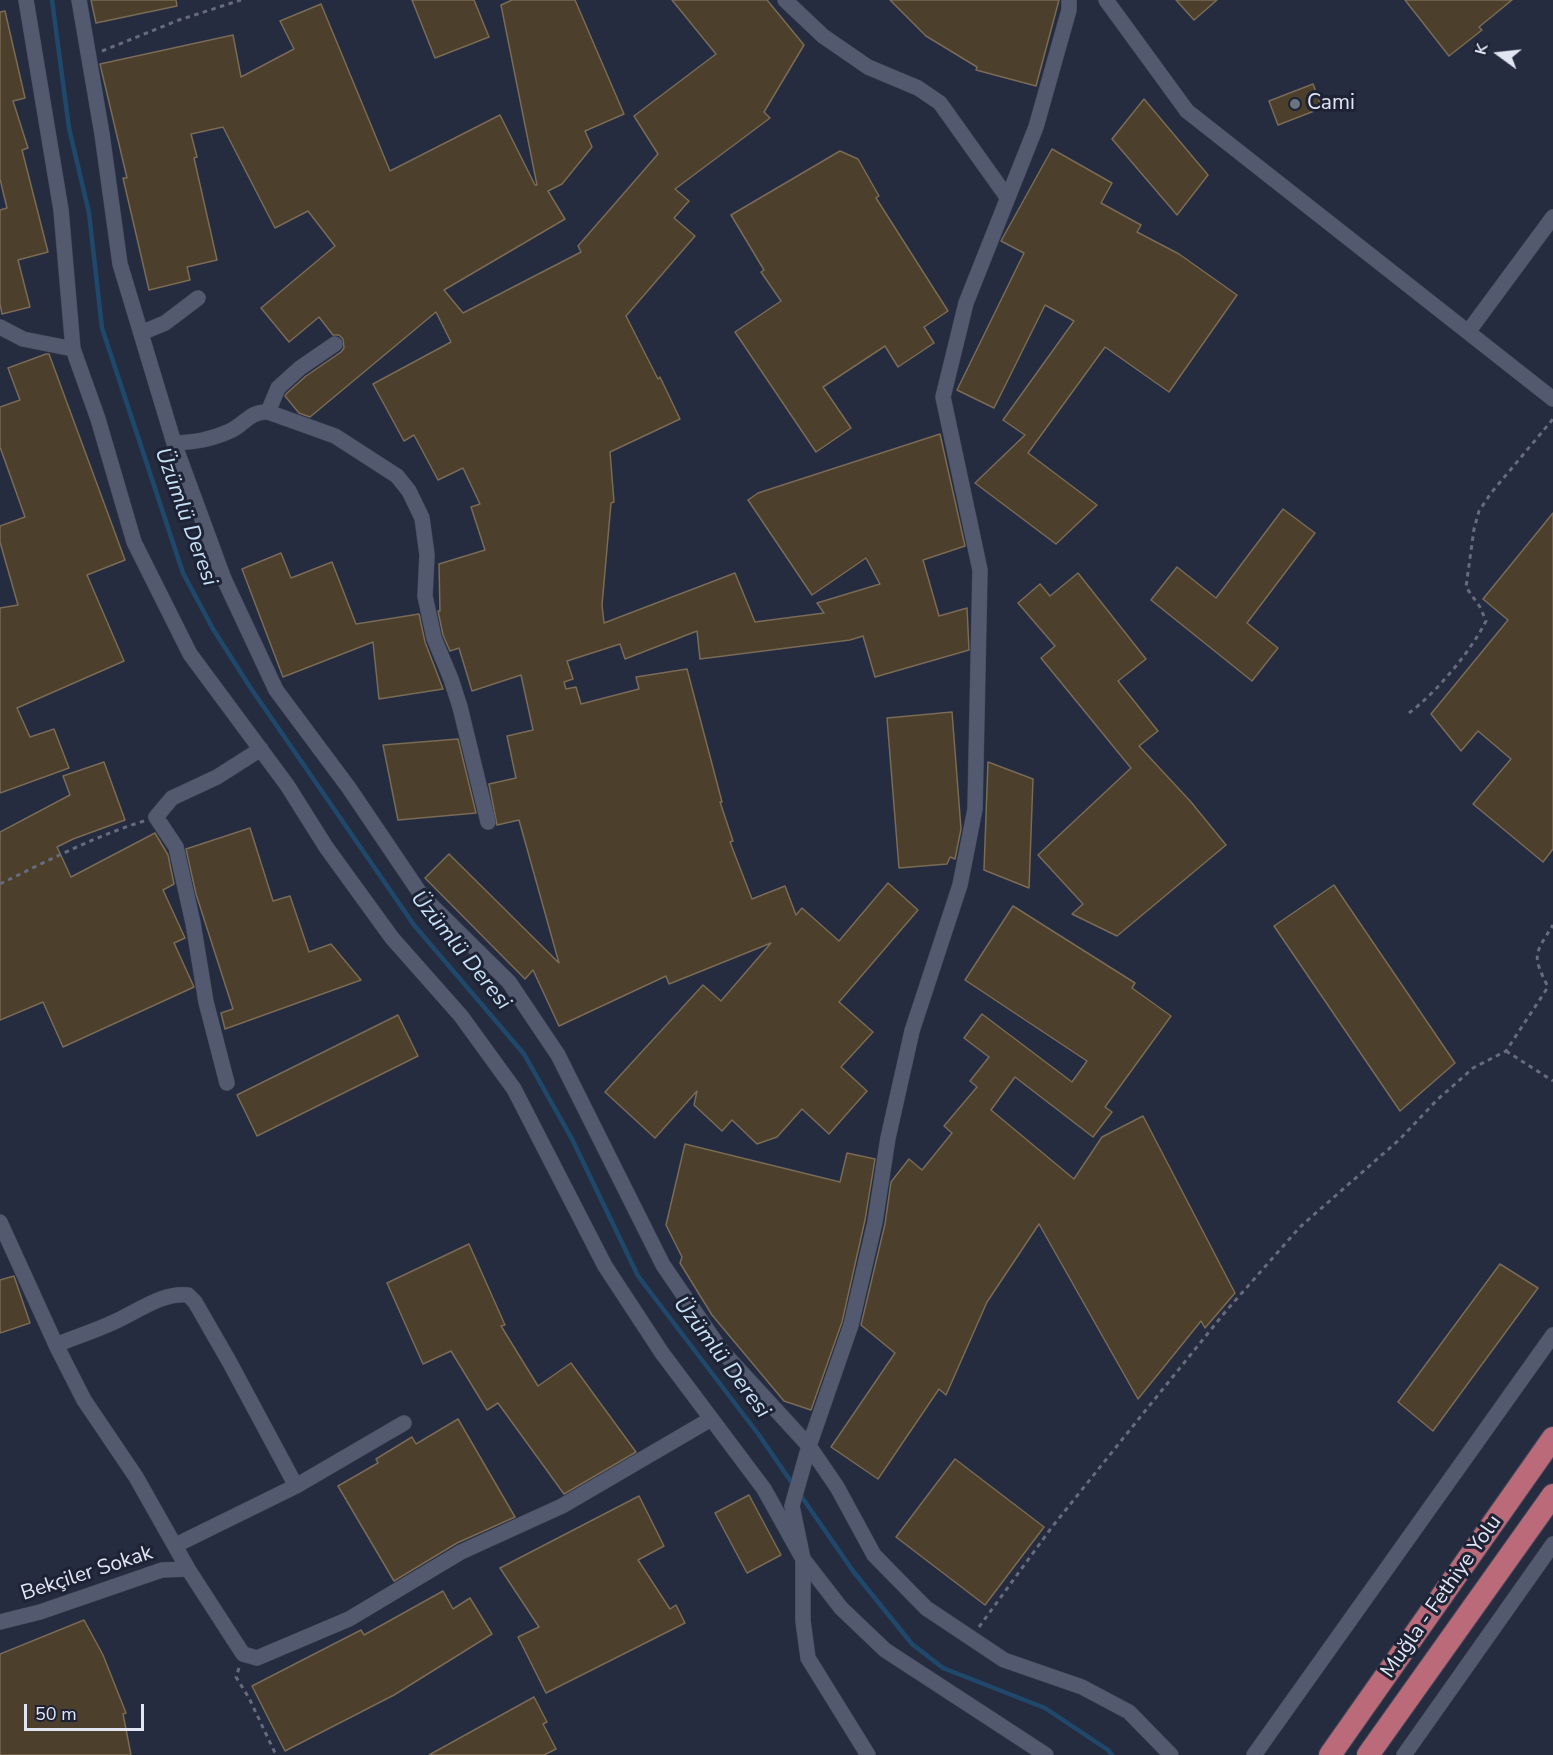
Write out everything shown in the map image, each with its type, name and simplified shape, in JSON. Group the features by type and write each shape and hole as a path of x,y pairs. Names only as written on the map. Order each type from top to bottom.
{"highway":[{"name":"Muğla - Fethiye Yolu","path":"1330,1755 1553,1438"},
{"name":"Muğla - Fethiye Yolu","path":"1368,1755 1553,1495"}],"street":[{"path":"26,0 62,210 73,349 98,418 134,542 190,654 287,785 326,847 392,938 461,1016 514,1089 605,1266 662,1353 764,1489 803,1559 841,1608 885,1650 1046,1755"},
{"path":"79,0 102,134 120,264 174,443 224,579 276,690 349,788 422,896 509,982 558,1055 663,1265 721,1350 809,1446 837,1487 874,1555 927,1608 971,1638 1004,1659 1082,1687 1129,1713 1171,1755"},
{"path":"785,0 823,36 867,67 918,88 940,104 1007,197"},
{"path":"868,1755 808,1658 803,1622 803,1559 792,1506 809,1446 850,1325 875,1222 888,1138 912,1031 960,885 975,809 980,570 943,397 966,303 1036,127 1070,10 1069,0"},
{"path":"1106,0 1187,111 1553,399"},
{"path":"1468,332 1553,217"},
{"path":"141,333 165,322 198,298"},
{"path":"0,327 22,339 73,349"},
{"path":"268,412 278,388 300,368 335,344"},
{"path":"174,443 199,442 232,430 257,411 268,412 335,436 397,476 410,491 422,519 427,555 425,596 434,638 459,707 488,822"},
{"path":"227,1083 206,1002 193,923 176,847 156,817 172,798 217,777 261,749"},
{"path":"0,1222 56,1345 84,1400 136,1477 188,1569 243,1654 256,1658 349,1619 461,1552 562,1506 711,1419"},
{"path":"56,1345 113,1323 167,1296 188,1295 195,1302 296,1486"},
{"path":"1254,1755 1553,1335"},
{"path":"176,1545 296,1486 404,1423"},
{"path":"1404,1755 1553,1544"},
{"name":"Bekçiler Sokak","path":"0,1622 51,1609 162,1570 188,1569"}],"path":[{"path":"89,56 179,20 241,0"},
{"path":"1409,713 1423,702 1463,656 1486,621 1480,607 1466,587 1474,529 1479,511 1491,493 1553,419"},
{"path":"0,884 117,829 156,817"},
{"path":"971,1638 1052,1527 1226,1311 1300,1227 1400,1139 1437,1100 1473,1068 1506,1051 1548,987 1536,963 1539,947 1553,925"},
{"path":"1506,1051 1553,1081"},
{"path":"243,1654 236,1677 249,1698 276,1755"}],"building":[{"path":"91,0 176,0 177,6 96,23"},
{"path":"412,0 474,0 489,37 435,58"},
{"path":"512,0 575,0 624,114 585,131 592,147 562,184 548,191 565,219 444,290 463,313 581,252 578,246 658,154 634,116 716,54 672,0 767,0 804,45 764,112 770,118 675,189 689,201 674,218 695,236 626,316 680,419 610,452 614,502 611,503 602,605 604,623 735,573 755,622 824,613 817,603 880,584 866,558 812,595 748,500 758,493 940,434 965,546 923,560 939,616 967,608 969,650 875,677 863,636 850,640 700,659 697,631 625,659 620,644 567,661 573,679 564,682 566,689 576,687 581,704 639,689 636,677 687,669 722,802 720,802 733,841 730,842 752,899 785,886 796,915 802,908 839,941 888,883 918,910 839,1002 873,1032 841,1067 867,1091 829,1134 802,1109 777,1137 757,1144 732,1120 722,1131 694,1105 697,1091 655,1138 605,1092 703,985 721,1001 771,943 669,984 666,976 559,1026 533,970 525,979 425,878 449,854 559,963 519,820 497,825 489,784 516,778 507,736 533,730 521,675 472,691 459,648 450,651 443,635 438,611 440,611 439,564 485,550 471,507 480,504 463,468 438,480 414,435 404,441 373,384 451,342 436,312 310,417 299,413 285,396 286,394 306,376 341,352 344,348 343,339 339,335 333,335 319,317 289,342 261,308 335,246 308,211 275,228 223,127 191,134 197,157 194,158 217,260 187,267 190,280 149,290 123,178 127,178 100,64 233,35 241,77 294,49 280,21 321,4 390,171 500,115 537,185 501,5"},
{"path":"890,0 1059,0 1036,86 976,70 977,67 926,36"},
{"path":"1176,0 1217,0 1194,20"},
{"path":"1405,0 1512,0 1479,27 1482,30 1449,56"},
{"path":"5,11 25,98 13,101 28,148 22,150 48,252 18,260 30,307 2,314 0,304 0,210 7,208 0,179 0,12"},
{"name":"Cami","path":"1313,84 1322,108 1278,125 1269,101"},
{"path":"1144,99 1208,175 1177,215 1112,139"},
{"path":"1052,149 1112,183 1101,203 1141,225 1137,232 1179,254 1237,295 1169,392 1105,347 1028,453 1097,505 1056,544 975,483 1025,435 1003,420 1074,321 1045,305 994,408 957,390 1024,253 1001,241"},
{"path":"840,151 858,159 879,196 876,198 948,311 924,327 934,343 898,367 885,346 823,387 851,428 816,452 735,332 781,301 761,272 764,270 731,215"},
{"path":"49,354 125,560 87,575 124,661 17,708 30,737 54,729 69,768 0,793 0,608 18,605 0,542 0,526 25,517 0,447 0,407 20,400 8,368"},
{"path":"1283,509 1315,533 1247,623 1278,648 1252,681 1151,600 1177,567 1216,598"},
{"path":"1553,513 1553,849 1543,862 1473,804 1511,759 1478,731 1461,751 1431,714 1508,620 1483,599"},
{"path":"281,553 291,578 332,562 356,624 419,614 425,642 443,689 379,699 373,642 283,677 242,569"},
{"path":"1078,573 1146,659 1118,681 1158,731 1139,746 1191,802 1226,845 1117,936 1072,914 1083,904 1038,855 1131,768 1041,658 1055,646 1018,603 1040,584 1050,596"},
{"path":"952,712 961,829 955,859 950,857 947,864 899,868 887,718"},
{"path":"458,739 476,813 398,820 383,745"},
{"path":"104,762 125,820 57,847 71,877 155,833 168,855 174,884 163,890 185,938 174,943 194,987 63,1047 43,1002 0,1020 0,832 70,795 63,776"},
{"path":"988,762 1033,779 1029,888 984,870"},
{"path":"250,828 273,901 290,896 309,952 331,944 361,980 225,1029 221,1013 233,1009 196,894 186,849"},
{"path":"1334,885 1455,1063 1400,1111 1274,926"},
{"path":"1013,906 1135,983 1132,988 1171,1016 1105,1107 1112,1112 1093,1137 1015,1077 991,1110 1074,1179 1102,1137 1143,1116 1235,1293 1205,1328 1201,1321 1138,1399 1039,1224 987,1302 946,1395 939,1389 878,1479 831,1447 895,1353 861,1325 885,1224 891,1182 909,1159 922,1170 952,1133 944,1126 977,1087 970,1081 989,1057 964,1038 982,1014 1072,1082 1087,1061 965,980"},
{"path":"398,1015 418,1056 257,1136 237,1095"},
{"path":"685,1144 840,1182 847,1153 875,1159 865,1220 842,1322 811,1410 784,1401 712,1315 680,1263 682,1257 666,1225"},
{"path":"469,1244 505,1325 501,1326 538,1386 571,1363 636,1452 564,1494 498,1403 487,1410 451,1351 423,1364 387,1283"},
{"path":"1500,1264 1538,1288 1433,1431 1398,1402"},
{"path":"14,1276 30,1323 0,1333 0,1280"},
{"path":"458,1419 515,1517 457,1543 394,1581 338,1486 378,1463 376,1459 412,1437 416,1444"},
{"path":"955,1459 1044,1527 985,1605 896,1537"},
{"path":"749,1495 781,1555 747,1573 715,1513"},
{"path":"639,1496 664,1546 638,1560 670,1609 676,1605 685,1623 546,1693 518,1637 539,1627 500,1568"},
{"path":"443,1591 453,1609 470,1598 492,1634 394,1695 285,1751 252,1686 361,1630 364,1635"},
{"path":"84,1620 103,1655 126,1713 123,1714 131,1755 0,1755 0,1654"},
{"path":"534,1697 547,1722 543,1724 556,1749 544,1755 429,1755"}],"waterway":[{"name":"Üzümlü Deresi","path":"52,0 69,128 89,213 102,328 183,573 213,629 250,687 414,925 524,1054 572,1139 638,1276 759,1435 794,1486"},
{"name":"Üzümlü Deresi","path":"799,1493 853,1571 912,1644 943,1668 1045,1708 1112,1755"}],"place":[{"name":"Cami","path":"1295,104"}]}
